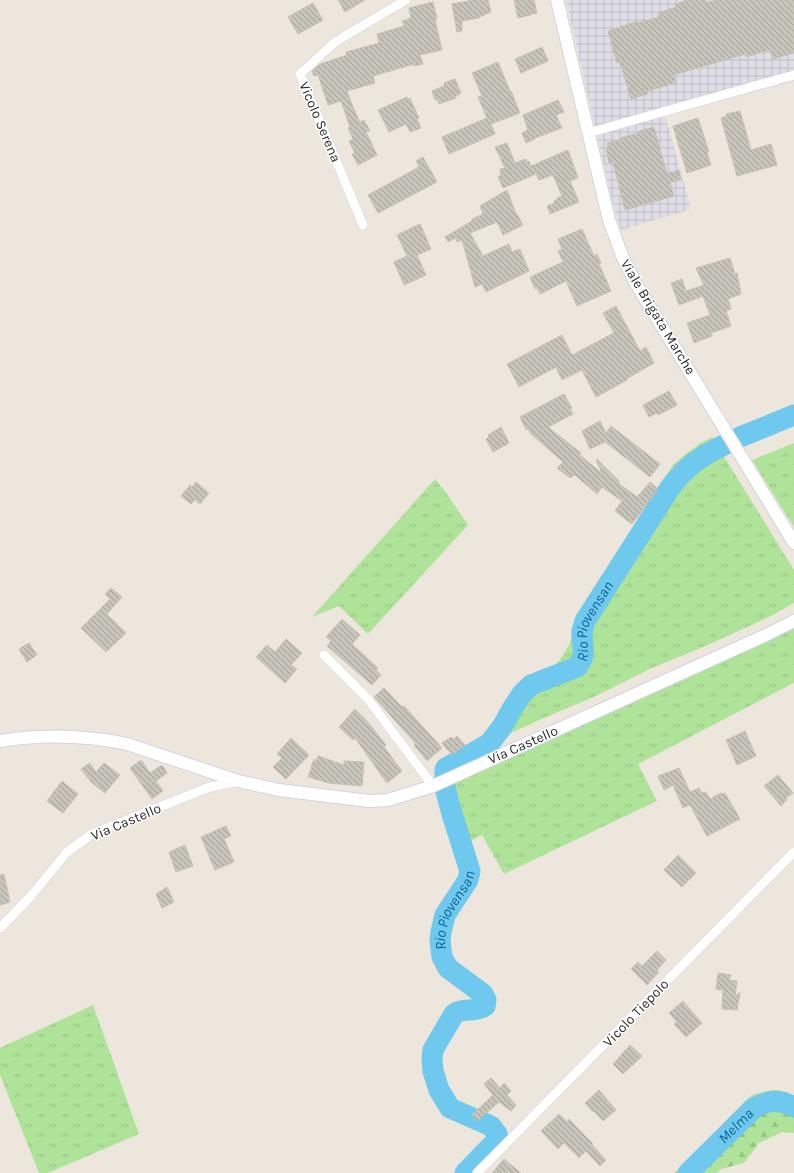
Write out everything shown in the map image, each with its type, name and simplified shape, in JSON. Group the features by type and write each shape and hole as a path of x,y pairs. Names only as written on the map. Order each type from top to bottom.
{"street":[{"name":"Vicolo Serena","path":"363,224 300,74 335,42 406,0"},
{"name":"Viale Brigata Marche","path":"557,0 608,220 623,258 636,284 794,543"},
{"path":"588,133 794,75"},
{"name":"Via Castello","path":"0,741 24,737 73,736 112,741 127,744 238,781 279,790 369,800 388,800 436,785 759,639 794,621"},
{"path":"324,655 368,699 436,785"},
{"name":"Via Castello","path":"0,928 31,896 67,852 92,834 207,788 238,781"},
{"name":"Vicolo Tiepolo","path":"477,1173 794,852"}],"shaded area":[{"path":"566,0 794,0 794,81 665,115 691,209 621,230 614,209"}],"green space":[{"path":"712,437 794,570 794,603 773,615 710,644 652,668 598,695 439,764 482,735 559,661 569,645 574,630 648,501 673,465 688,452"},
{"path":"794,443 794,527 752,460"},
{"path":"435,479 468,525 368,634 339,606 312,617"},
{"path":"794,623 794,683 638,764 657,801 504,874 482,835 457,848 433,785"},
{"path":"93,1005 139,1134 48,1173 39,1173 0,1075 0,1048"},
{"path":"772,1090 783,1091 794,1096 794,1133 782,1132 759,1143 744,1163 721,1169 717,1173 674,1173 752,1095"}],"building":[{"path":"338,0 365,0 345,12"},
{"path":"473,0 488,0 491,12 479,18 462,21 462,31 457,32 452,4"},
{"path":"514,0 534,0 537,13 518,18"},
{"path":"688,0 705,0 706,3 716,0 794,0 794,53 773,59 770,50 746,57 745,54 673,75 676,83 647,91 648,94 631,99 620,62 617,63 608,31 638,21 638,23 659,17 658,13 676,7 675,4"},
{"path":"433,2 437,19 435,20 442,50 420,55 423,64 414,66 414,64 373,76 375,83 347,91 360,122 364,120 370,131 366,132 377,155 358,165 352,154 355,153 349,141 353,139 348,128 350,127 341,101 328,105 318,75 314,76 312,71 320,64 347,55 346,52 379,43 377,34 404,26 402,21 411,18 409,8"},
{"path":"313,3 323,20 298,34 288,17"},
{"path":"542,47 548,61 521,73 515,59"},
{"path":"498,62 520,113 491,124 495,134 449,154 442,137 487,118 478,97 482,96 472,73"},
{"path":"455,79 461,93 456,96 456,98 439,104 437,99 435,100 432,91 444,86 444,83"},
{"path":"407,97 408,99 410,98 419,118 417,119 421,128 410,132 406,124 389,132 378,110"},
{"path":"558,100 564,112 556,115 562,128 526,143 522,133 528,130 523,115"},
{"path":"740,111 751,150 771,144 777,165 737,176 721,118 727,116 726,114"},
{"path":"698,118 709,152 707,152 711,165 687,173 673,126"},
{"path":"654,127 667,174 679,170 681,179 670,183 674,196 625,210 613,162 609,163 606,148 608,148 607,143 621,140 620,138"},
{"path":"507,143 515,163 526,159 527,162 529,161 531,166 568,150 578,178 570,181 579,202 550,214 547,206 555,203 554,201 557,200 557,198 562,196 553,175 539,180 536,174 503,188 498,177 501,175 500,169 505,168 495,147"},
{"path":"423,157 437,182 378,213 368,195 419,167 416,161"},
{"path":"507,190 516,214 523,225 503,235 497,222 470,233 483,256 509,244 512,252 520,249 529,271 486,292 482,284 475,287 462,240 457,242 456,238 448,242 445,237 472,221 472,219 483,214 480,206"},
{"path":"420,224 431,249 417,255 426,275 404,285 394,262 407,256 397,235"},
{"path":"582,229 594,256 597,254 601,263 599,264 611,291 577,306 566,281 540,294 537,288 535,289 530,277 563,262 558,251 562,249 558,239"},
{"path":"730,258 735,274 737,273 741,294 728,299 731,309 726,311 731,326 711,333 712,336 694,343 687,323 710,315 703,296 679,305 671,283 682,279 686,291 704,285 696,268"},
{"path":"616,306 640,351 646,347 654,363 596,397 582,370 562,380 556,367 519,387 507,364 562,335 572,355 614,333 603,313"},
{"path":"669,391 677,405 658,415 657,413 649,417 643,405"},
{"path":"564,394 572,408 570,408 573,414 548,427 581,453 579,454 600,472 597,459 620,482 618,483 637,497 650,482 658,489 632,524 615,511 622,501 602,487 597,494 575,475 570,478 557,468 563,462 531,434 528,429 526,430 520,417"},
{"path":"600,421 606,433 611,426 660,464 650,477 605,442 590,449 582,431"},
{"path":"501,427 509,443 493,452 486,439 489,437 488,435"},
{"path":"196,482 209,493 200,504 195,500 191,504 181,496 190,485 192,487"},
{"path":"111,588 122,597 107,614 126,633 106,652 81,628 110,599 105,594"},
{"path":"342,619 360,635 352,644 378,668 376,670 381,675 372,685 327,646 331,641 326,637"},
{"path":"286,639 302,653 291,665 297,669 285,683 256,657 267,645 275,652"},
{"path":"29,643 37,655 27,662 19,649"},
{"path":"384,688 402,707 404,706 442,748 427,761 414,745 416,744 374,697"},
{"path":"355,709 367,721 386,745 384,747 402,771 387,783 355,738 353,740 339,727"},
{"path":"745,731 756,756 737,765 726,740"},
{"path":"457,736 465,745 452,755 442,743 451,737 454,739"},
{"path":"291,738 309,755 286,779 273,767 282,758 277,754"},
{"path":"318,756 344,765 344,761 364,762 362,786 328,783 308,777 314,759 316,762"},
{"path":"141,760 150,773 162,765 167,773 156,781 163,791 152,799 130,768"},
{"path":"90,763 96,772 104,763 120,775 105,793 91,782 81,769"},
{"path":"679,768 690,792 699,788 702,793 706,792 710,799 721,793 725,793 740,819 707,836 690,805 683,808 673,785 664,790 658,776"},
{"path":"778,775 793,793 786,798 787,800 781,806 764,786"},
{"path":"62,781 78,794 63,813 47,801"},
{"path":"226,826 231,836 224,839 234,862 215,870 201,837"},
{"path":"185,845 193,866 176,872 169,852"},
{"path":"678,855 696,873 682,887 664,870"},
{"path":"4,874 10,902 0,905 0,875"},
{"path":"167,887 174,902 162,908 156,894"},
{"path":"657,951 666,960 657,970 659,972 647,985 631,969 638,962 642,966"},
{"path":"718,973 731,975 729,980 737,981 735,997 740,992 737,1010 722,1009 723,990 716,989"},
{"path":"683,1001 702,1023 686,1037 674,1024 677,1022 669,1013"},
{"path":"630,1045 642,1056 623,1074 613,1064"},
{"path":"491,1078 500,1088 504,1083 511,1091 507,1095 516,1105 511,1111 499,1102 477,1121 472,1115 493,1095 484,1084"},
{"path":"599,1090 616,1110 603,1121 585,1103"},
{"path":"559,1114 567,1122 569,1119 606,1160 600,1166 586,1151 579,1158 564,1143 558,1149 541,1131"},
{"path":"504,1159 521,1173 492,1173"}],"waterway":[{"name":"Rio Piovensan","path":"740,437 794,415"},
{"name":"Rio Piovensan","path":"465,1173 498,1139 497,1134 491,1126 450,1108 439,1090 433,1071 433,1050 454,1014 461,1011 481,1008 485,1006 486,1000 483,994 448,968 442,957 440,941 445,915 468,880 470,871 445,788 445,770 446,768 489,744 502,727 522,694 531,685 577,667 583,654 582,631 585,621 670,488 676,480 696,461 728,443"},
{"name":"Melma","path":"688,1173 754,1108 769,1102 789,1104 794,1107"}]}
